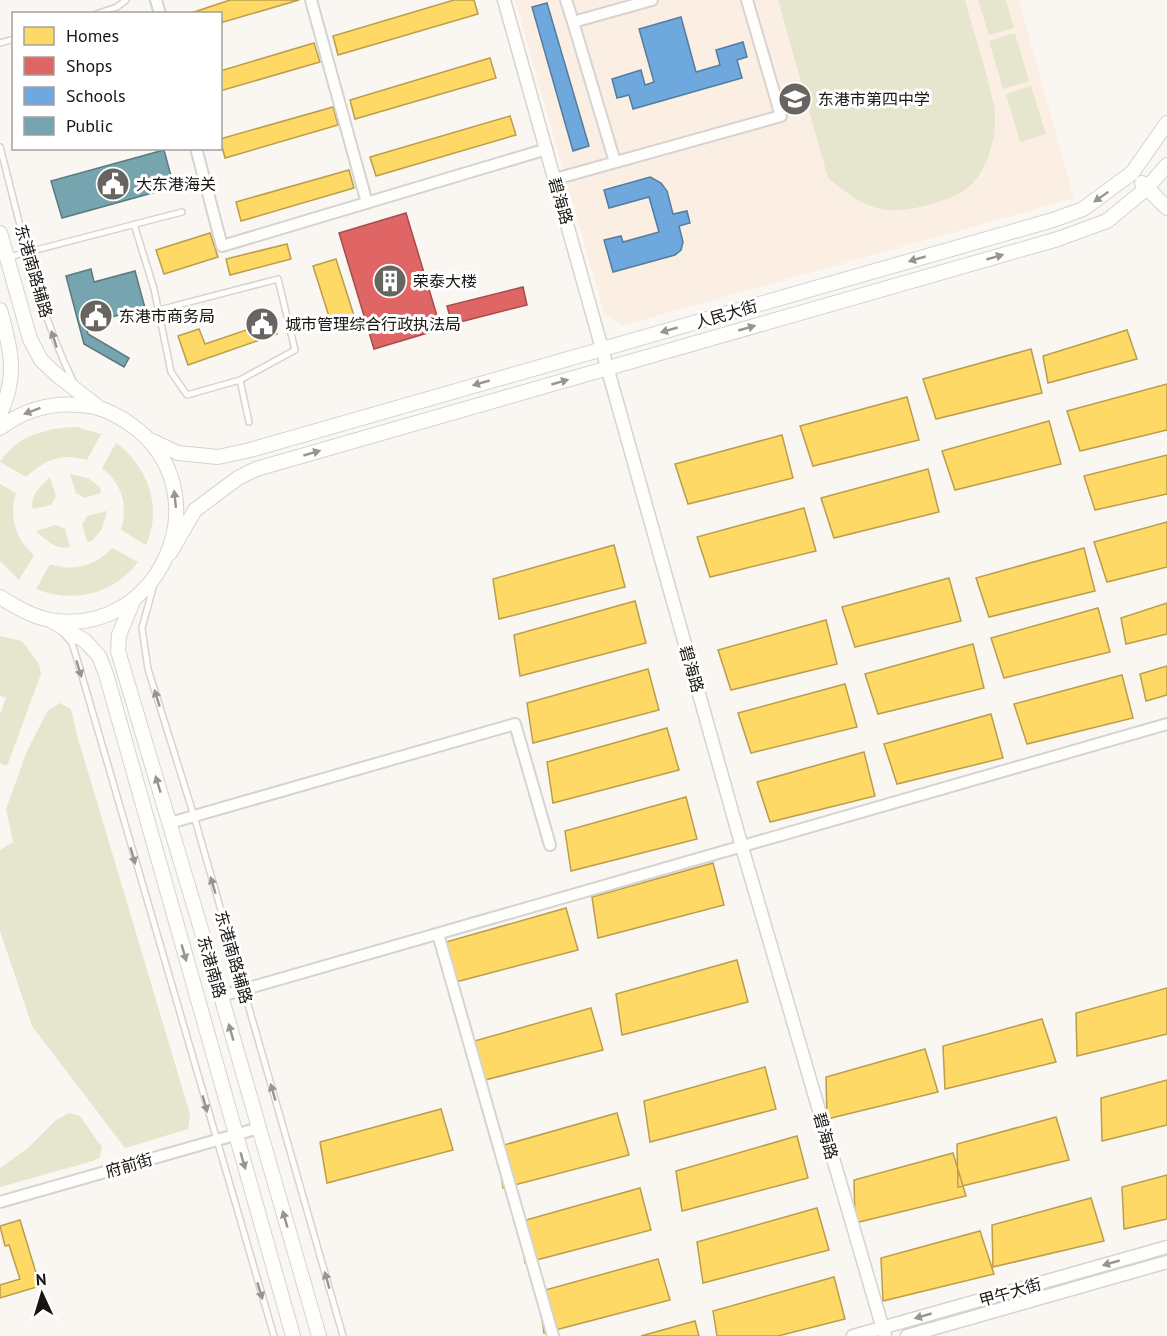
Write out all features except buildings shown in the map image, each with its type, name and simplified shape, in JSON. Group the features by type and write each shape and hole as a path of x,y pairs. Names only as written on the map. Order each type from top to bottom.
{"main road":[{"name":"人民大街","path":"150,440 178,453 218,457 250,450 1053,220 1083,209 1132,173 1167,123"},
{"name":"人民大街","path":"134,599 155,578 195,510 238,478 256,469 1058,239 1107,220 1147,188 1167,165"},
{"path":"1132,173 1167,208"},
{"path":"0,233 30,339 41,360 101,409 127,421 150,440 166,464 176,493 177,521 170,553"},
{"path":"0,310 11,359 11,385 0,414"},
{"path":"0,428 12,419 39,407 71,404 101,409"},
{"path":"0,597 23,612 50,620 81,621 109,613 134,599"},
{"name":"东港南路","path":"134,599 119,635 118,651 319,1336"},
{"name":"东港南路","path":"50,620 85,641 99,656 106,674 293,1336"}],"street":[{"path":"311,0 367,203"},
{"name":"碧海路","path":"504,0 742,848 884,1332"},
{"path":"566,0 615,162"},
{"path":"573,22 652,0"},
{"path":"555,179 781,116 747,0"},
{"path":"197,150 222,246 547,149"},
{"path":"170,823 515,724 550,844"},
{"path":"221,996 1167,724"},
{"path":"438,934 554,1336"},
{"name":"府前街","path":"0,1202 259,1128"},
{"name":"甲午大街","path":"853,1336 884,1332 1167,1247"},
{"name":"甲午大街","path":"907,1336 1167,1262"}],"lane":[{"path":"102,12 117,7 126,0"},
{"name":"东港南路辅路","path":"0,147 57,350 78,392"},
{"path":"7,257 183,212"},
{"path":"134,224 159,310 171,372 187,395 240,380 295,350 279,279 159,310"},
{"path":"240,380 249,422"},
{"name":"东港南路辅路","path":"155,578 142,628 148,669 194,816 343,1336"},
{"path":"50,620 72,643 274,1336"}],"shaded area":[{"name":"东港市第四中学","path":"515,0 1019,0 1074,198 621,326 604,313"}],"green space":[{"path":"778,0 965,0 988,79 995,116 990,151 986,163 974,182 962,192 928,205 912,209 886,210 852,197 828,178"},
{"path":"978,0 1006,0 1014,28 989,35"},
{"path":"1015,33 1029,81 1003,89 989,41"},
{"path":"1031,86 1046,134 1020,142 1006,94"},
{"path":"77,427 101,434 87,460 61,457 40,466 26,477 0,462 15,445 24,439 44,431"},
{"path":"116,443 137,463 149,489 153,517 146,545 121,530 124,512 122,496 115,481 102,468"},
{"path":"70,474 88,478 100,487 101,493 84,498 76,493"},
{"path":"50,477 56,496 51,505 33,509 35,495"},
{"path":"0,484 16,493 13,511 15,527 22,542 34,555 19,580 0,561"},
{"path":"107,511 102,529 92,541 87,542 82,524 87,516"},
{"path":"56,525 65,529 70,547 55,546 36,531"},
{"path":"112,548 138,562 117,582 105,589 64,596 36,589 50,564 67,567 84,566 99,559"},
{"path":"0,636 22,641 39,664 41,674 7,766 0,763 0,714 6,698 0,696"},
{"path":"60,703 71,709 190,1114 188,1129 125,1148 32,1026 0,931 0,850 13,842 6,809 27,751 48,710"},
{"path":"69,1113 80,1116 102,1147 100,1157 93,1161 0,1187 0,1168 28,1148 56,1120"}],"place":[{"name":"东港市第四中学","path":"795,99"},
{"name":"大东港海关","path":"113,184"},
{"name":"荣泰大楼","path":"390,281"},
{"name":"东港市商务局","path":"96,316"},
{"name":"城市管理综合行政执法局","path":"262,324"}]}
